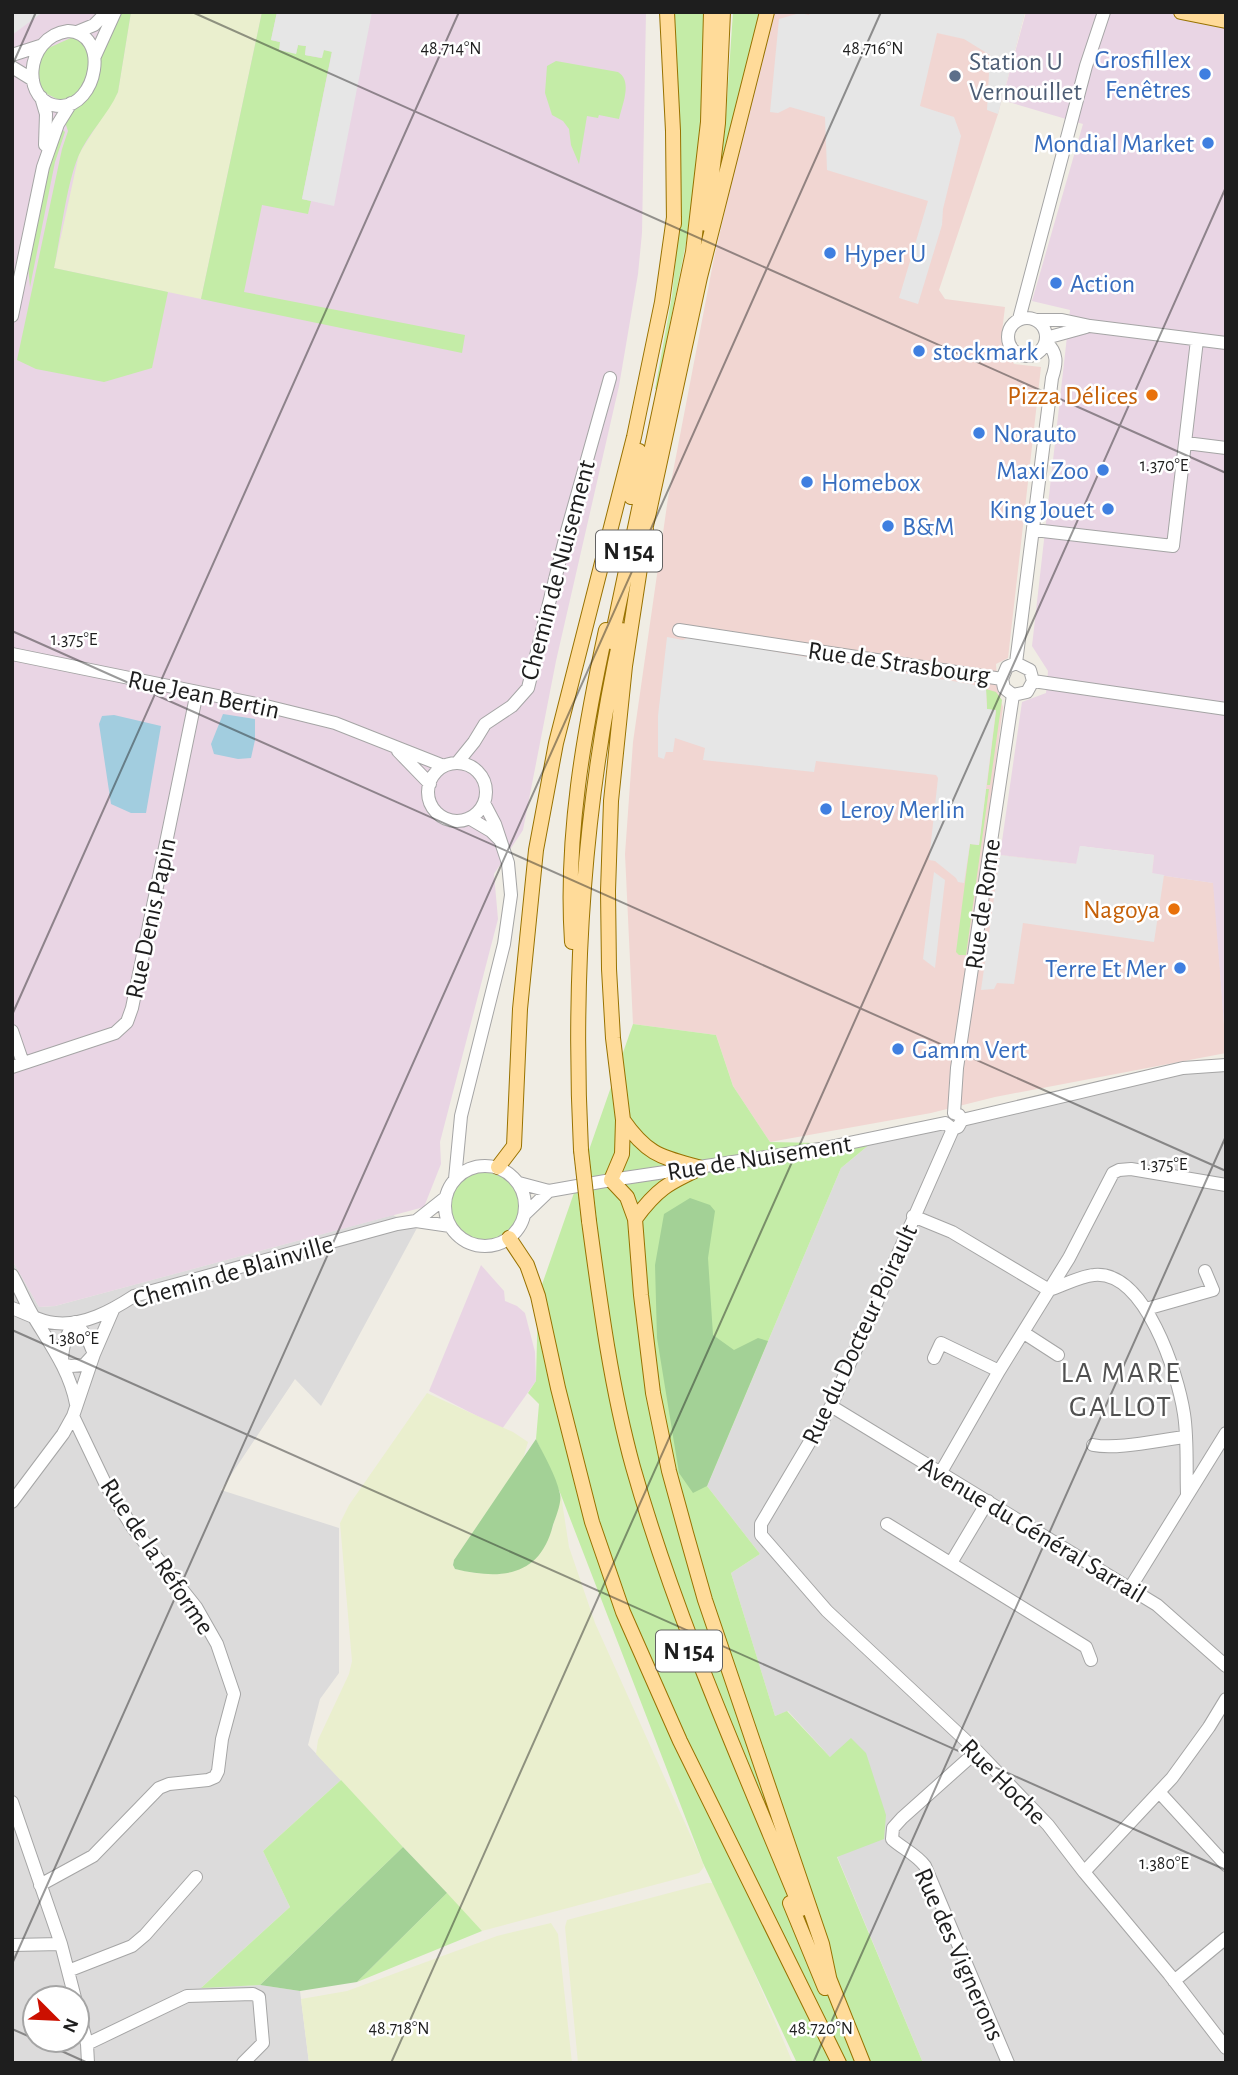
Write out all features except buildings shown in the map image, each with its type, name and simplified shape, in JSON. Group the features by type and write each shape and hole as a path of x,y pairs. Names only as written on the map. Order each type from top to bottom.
{"main road":[{"path":"572,942 569,900 581,763 669,298 674,217 667,12"},
{"name":"N 154","path":"711,12 708,122 693,253 597,707 587,774 572,942 570,1078 595,1312 625,1457 679,1628 856,2063"},
{"name":"N 154","path":"578,1151 578,960 592,802 615,662 700,277 718,123 723,12"},
{"path":"700,277 767,12"},
{"path":"1181,12 1226,21"},
{"path":"498,1167 514,1146 520,1009 536,850 556,743 634,437 662,302 674,217"},
{"path":"646,529 625,666 611,801 609,969 613,1038 623,1120 622,1154 611,1180 627,1197 635,1219 653,1393 669,1471 705,1600 822,1944 830,1982"},
{"path":"623,1120 641,1144 657,1155 701,1167"},
{"path":"635,1219 652,1196 669,1182 701,1167"},
{"name":"N 154","path":"586,1221 617,1397 633,1465 654,1533 688,1633 863,2063"},
{"path":"509,1238 527,1265 538,1296 592,1522 623,1612 680,1741 839,2063"}],"street":[{"path":"43,167 46,114 33,80 35,58 40,46 49,37 59,33 78,32 94,25 107,12"},
{"path":"41,97 56,105 71,103 87,90 95,56 115,12"},
{"path":"1016,663 1052,378 1056,365 1056,357 1046,340 1045,330 1029,319 1025,303 1086,66 1104,12"},
{"path":"78,32 91,43 95,56"},
{"path":"12,55 40,46"},
{"path":"12,67 33,80"},
{"path":"12,316 43,167 58,124 71,103"},
{"path":"1090,326 1046,340 1037,353 1025,356 1010,346 1008,337 1010,328 1029,319 1062,320 1226,343"},
{"path":"1034,530 1173,546 1197,340"},
{"path":"1037,353 1045,361 1052,378"},
{"name":"Chemin de Nuisement","path":"451,764 474,742 485,724 512,706 528,688 567,531 610,378"},
{"path":"1186,443 1226,448"},
{"name":"Rue de Strasbourg","path":"679,630 1002,679 1005,669 1016,663 1030,670 1033,681"},
{"name":"Rue Jean Bertin","path":"12,654 335,723 393,746 451,764"},
{"path":"1002,679 1004,688 1013,695 1027,692 1033,681 1226,709"},
{"name":"Rue Denis Papin","path":"18,1065 115,1033 127,1022 197,692"},
{"name":"Rue de Rome","path":"953,1121 957,1068 1013,695"},
{"path":"474,742 474,768"},
{"name":"Rue Jean Bertin","path":"393,746 430,784"},
{"path":"451,764 474,768 480,773 486,788 484,803 469,818 453,820 439,813 430,800 433,777 451,764"},
{"path":"455,1179 465,1171 479,1166 498,1167 510,1174 519,1183 523,1193 525,1214 522,1223 509,1238 484,1246 459,1237 450,1226 445,1208 445,1198 455,1179 461,1116 484,1032 506,932 511,895 508,863 495,824 484,803"},
{"path":"469,818 491,831 501,842"},
{"path":"12,1031 18,1065"},
{"name":"Rue de Nuisement","path":"519,1183 549,1191 820,1149 1183,1068 1226,1065"},
{"name":"Rue du Docteur Poirault","path":"761,1535 761,1524 831,1406 953,1121"},
{"path":"458,1143 479,1166"},
{"path":"941,1472 1069,1258 1109,1178 1119,1170 1131,1169 1226,1185"},
{"path":"525,1214 549,1191"},
{"name":"Chemin de Blainville","path":"416,1221 445,1198"},
{"path":"913,1216 953,1232 1048,1290 1095,1275 1121,1281 1146,1309 1169,1359 1184,1413 1187,1494"},
{"name":"Chemin de Blainville","path":"12,1308 55,1323 75,1322 113,1310 134,1296 416,1221 450,1226"},
{"path":"1146,1309 1213,1290 1205,1271"},
{"path":"12,1275 73,1387 75,1410"},
{"path":"12,1502 63,1434 75,1410 94,1354 113,1310"},
{"path":"62,1364 62,1346 75,1322 87,1337 94,1354"},
{"path":"1024,1333 1058,1355"},
{"path":"934,1358 942,1343 999,1371"},
{"path":"62,1364 84,1365 94,1354"},
{"name":"Avenue du Général Sarrail","path":"831,1406 1157,1605 1226,1666"},
{"name":"Rue de la Réforme","path":"40,1885 93,1856 159,1788 215,1777 234,1693 217,1644 196,1607 133,1528 106,1485 75,1410"},
{"path":"1130,1588 1226,1433"},
{"path":"1093,1445 1109,1448 1185,1437"},
{"path":"951,1563 988,1501"},
{"path":"887,1524 1086,1647 1091,1660"},
{"name":"Rue Hoche","path":"761,1535 827,1611 977,1751 1048,1825 1226,2048"},
{"path":"1084,1872 1160,1793 1209,1727 1226,1699"},
{"name":"Rue des Vignerons","path":"977,1751 902,1818 893,1828 892,1839 901,1848 918,1857 925,1866 1008,2063"},
{"path":"1160,1793 1226,1865"},
{"path":"12,1802 61,1944 71,1984"},
{"path":"68,1971 132,1945 145,1935 196,1877"},
{"path":"1174,1981 1226,1938"},
{"path":"12,1945 61,1944"},
{"path":"91,2041 187,1996 253,1994 259,1997 263,2043 243,2063"}],"shaded area":[{"path":"12,12 646,12 642,233 638,274 619,386 556,661 523,830 494,874 498,919 440,1142 441,1164 424,1207 55,1306 39,1307 12,1260"},
{"path":"12,12 43,12 12,35"},
{"path":"277,12 372,12 334,206 302,199 332,52 324,50 322,58 305,55 306,46 298,45 296,54 279,50 280,42 271,40"},
{"path":"771,12 1025,12 998,114 939,290 945,299 1005,307 1001,340 1014,364 1041,367 1008,658 996,664 998,692 1003,707 984,853 1076,864 1154,855 1152,874 1214,883 1226,1053 995,1097 931,1113 770,1142 733,1086 716,1035 633,1024 625,854 633,742 668,498 714,258"},
{"path":"810,12 1025,12 998,114 987,110 990,55 964,39 937,33 920,106 954,117 961,136 943,209 942,225 918,304 899,298 928,201 827,170 825,117 790,107 778,113 770,112 779,19 800,13 809,15"},
{"path":"1026,12 1226,12 1226,1050 1213,883 1152,874 1154,855 1080,846 1077,864 1000,855 1022,702 1046,693 1048,671 1032,646 1070,310 1032,301 1083,124 1002,100"},
{"path":"692,636 971,684 986,689 987,709 996,710 979,845 970,844 964,883 958,882 935,861 929,860 938,778 936,775 816,761 814,772 703,760 705,748 675,738 673,752 666,752 664,759 658,757 658,716 667,637 683,640"},
{"path":"1080,846 1154,855 1152,873 1164,875 1154,942 1023,923 1014,984 997,983 994,989 981,990 1000,855 1076,864"},
{"path":"934,872 945,880 935,968 923,959"},
{"path":"1194,1068 1226,1069 1226,2063 923,2063 837,1856 831,1758 788,1711 775,1716 731,1573 760,1554 707,1486 841,1168 870,1144"},
{"path":"393,1215 417,1228 321,1406 295,1379 221,1490 339,1528 339,1673 320,1699 308,1745 341,1780 263,1851 290,1907 202,1987 260,1985 300,1991 309,2063 12,2063 12,1260 39,1307 55,1306"},
{"path":"481,1265 504,1291 505,1301 525,1313 535,1352 536,1381 502,1429 429,1391"}],"green space":[{"path":"119,12 131,12 118,92 78,157 67,197 54,268 168,292 152,368 104,382 36,369 17,360 68,131 65,122 101,55"},
{"path":"131,12 262,12 201,299 54,268 79,154 118,92"},
{"path":"262,12 277,12 271,40 280,42 296,54 298,45 306,46 305,55 321,58 323,50 332,51 302,199 311,201 308,214 262,205 244,292 465,335 462,353 201,299"},
{"path":"672,12 705,12 703,108 692,213 655,389 672,296 677,246"},
{"path":"733,12 762,12 718,181 726,115"},
{"path":"73,37 86,48 89,59 88,73 79,92 73,97 59,100 43,92 39,76 40,61 44,50"},
{"path":"556,61 618,72 625,81 619,119 599,115 598,118 587,116 579,164 571,145 569,129 563,121 552,115 545,93 547,66"},
{"path":"61,128 65,132 55,162 30,287 28,265 50,158"},
{"path":"986,689 996,692 1002,700 990,785 987,785 996,711 987,709"},
{"path":"986,789 989,789 966,955 959,955 956,952 970,844 979,845"},
{"path":"633,1024 716,1035 733,1086 770,1142 870,1144 841,1168 707,1486 760,1554 731,1573 775,1716 787,1711 830,1757 851,1738 866,1753 886,1815 884,1839 837,1857 923,2063 797,2063 703,1863 561,1495 536,1439 539,1404 528,1393 536,1381 538,1296"},
{"path":"486,1171 511,1181 521,1206 511,1231 486,1241 461,1231 451,1206 461,1181"},
{"path":"690,1198 710,1205 715,1211 708,1258 713,1335 734,1350 758,1338 768,1341 707,1486 693,1493 679,1473 657,1338 655,1265 664,1214"},
{"path":"427,1393 513,1432 528,1442 523,1459 454,1560 455,1569 501,1574 552,1530 561,1495 569,1547 595,1623 703,1863 704,1867 699,1873 482,1931 316,1754 318,1740 349,1674 352,1661 340,1523 349,1505"},
{"path":"536,1439 553,1473 560,1497 547,1542 539,1555 528,1565 503,1574 455,1569 454,1560"},
{"path":"341,1780 403,1847 260,1985 201,1988 290,1907 263,1851"},
{"path":"403,1847 447,1893 357,1982 300,1991 260,1985"},
{"path":"713,1883 718,1889 793,2063 578,2063 565,1927 567,1920"},
{"path":"447,1893 482,1931 357,1982"},
{"path":"551,1923 558,1934 572,2063 309,2063 301,1999 347,1991 497,1936"}],"water":[{"path":"223,714 255,719 255,740 251,758 238,759 214,754 211,744"},
{"path":"114,715 161,726 146,813 131,813 111,804 99,724 102,716"}],"place":[{"name":"Grosfillex Fenêtres","path":"1205,74"},
{"name":"Station U Vernouillet","path":"955,76"},
{"name":"Mondial Market","path":"1208,143"},
{"name":"Hyper U","path":"830,253"},
{"name":"Action","path":"1056,283"},
{"name":"stockmark","path":"919,351"},
{"name":"Pizza Délices","path":"1152,395"},
{"name":"Norauto","path":"979,433"},
{"name":"Maxi Zoo","path":"1103,470"},
{"name":"Homebox","path":"807,482"},
{"name":"King Jouet","path":"1108,509"},
{"name":"B&M","path":"888,526"},
{"name":"Leroy Merlin","path":"826,809"},
{"name":"Nagoya","path":"1174,909"},
{"name":"Terre Et Mer","path":"1180,968"},
{"name":"Gamm Vert","path":"898,1049"}],"district":[{"name":"LA MARE GALLOT","path":"1121,1389"}]}
